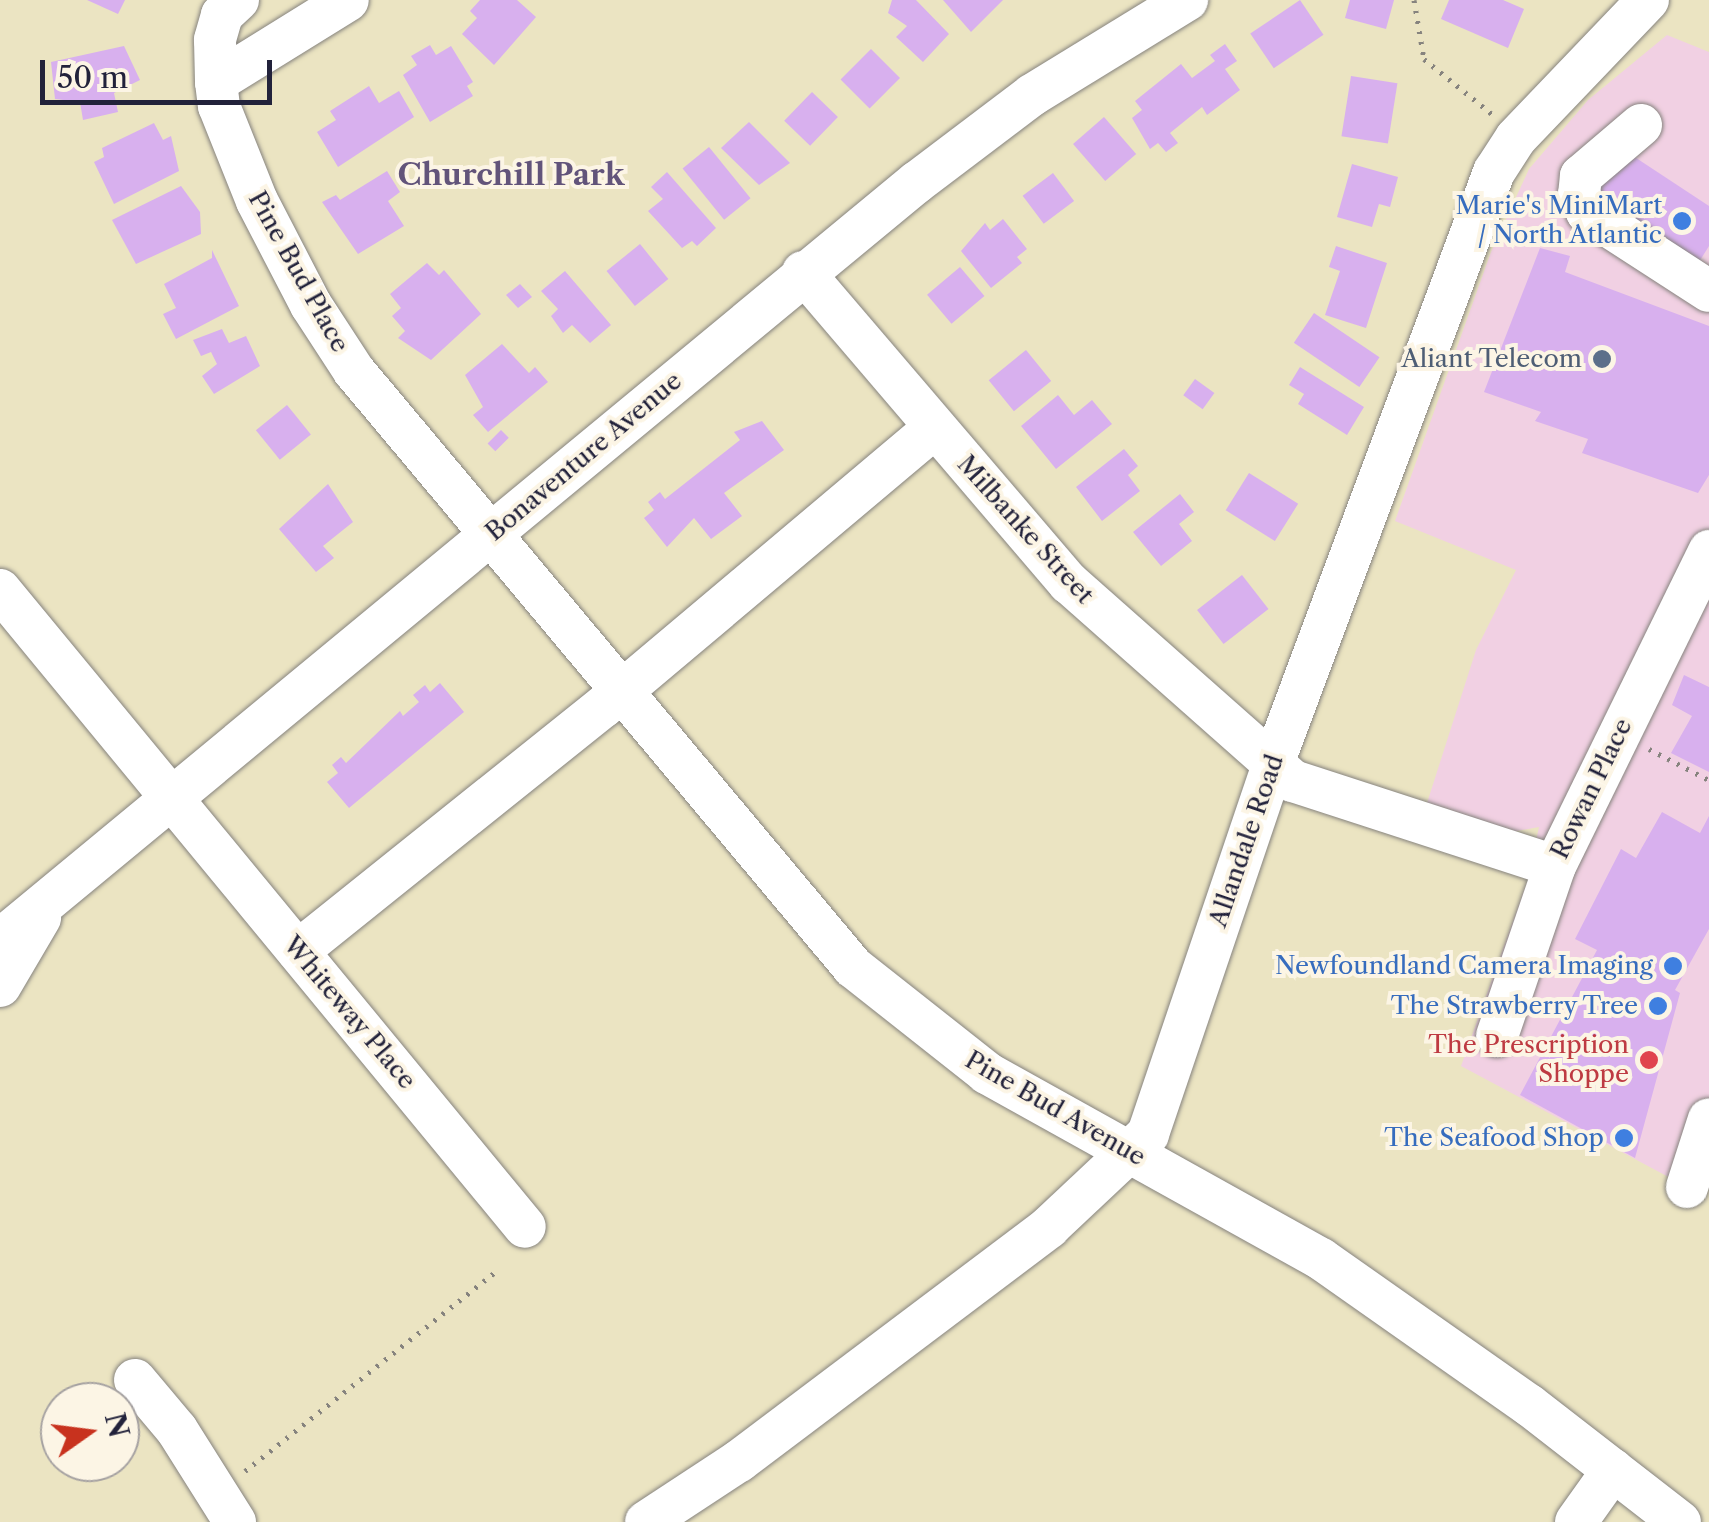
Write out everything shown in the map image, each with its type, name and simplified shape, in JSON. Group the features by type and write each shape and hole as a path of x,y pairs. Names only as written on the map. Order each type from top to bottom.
{"street":[{"name":"Pine Bud Place","path":"238,0 222,15 214,40 216,82 238,158 310,305 354,371 488,538"},
{"path":"216,82 348,0"},
{"name":"Bonaventure Avenue","path":"0,940 488,538 803,272 1032,94 1187,0"},
{"name":"Allandale Road","path":"646,1522 821,1400 1049,1227 1132,1154 1157,1110 1274,762 1494,172 1516,138 1648,0"},
{"path":"1641,125 1580,176 1579,194 1586,212 1709,290"},
{"name":"Milbanke Street","path":"803,272 1069,583 1274,762 1307,787 1555,866"},
{"path":"298,951 618,694 934,428"},
{"name":"Pine Bud Avenue","path":"488,538 853,968 987,1073 1320,1259 1680,1522"},
{"name":"Rowan Place","path":"1497,1036 1555,866 1709,552"},
{"name":"Whiteway Place","path":"0,590 170,802 525,1227"},
{"path":"0,986 50,901"},
{"path":"1687,1187 1709,1120"},
{"path":"135,1380 233,1502"},
{"path":"1576,1522 1612,1470"}],"path":[{"path":"1414,0 1424,59 1504,124"},
{"path":"1619,734 1709,780"},
{"path":"233,1502 496,1272"}],"shaded area":[{"path":"1667,35 1709,52 1709,1184 1704,1196 1461,1066 1527,882 1539,827 1506,833 1427,803 1476,650 1516,570 1395,521 1491,252 1529,169 1588,100"}],"building":[{"path":"87,0 125,0 118,14"},
{"path":"480,0 517,0 536,17 494,65 462,34 477,18 470,11"},
{"path":"892,0 916,0 949,34 923,62 896,37 907,26 888,13"},
{"path":"943,0 1003,0 971,32"},
{"path":"1300,0 1323,35 1274,68 1250,34"},
{"path":"1350,0 1394,0 1386,29 1345,18"},
{"path":"1449,0 1503,0 1524,9 1508,48 1441,19"},
{"path":"1225,44 1237,61 1225,69 1240,90 1207,115 1202,107 1170,133 1178,143 1166,152 1158,143 1150,149 1132,118 1142,110 1135,101 1181,64 1192,78 1215,61 1210,55"},
{"path":"430,45 436,55 451,46 473,82 467,86 473,96 430,122 403,75 417,65 411,56"},
{"path":"124,46 140,80 114,93 118,112 83,120 80,102 55,99 51,62"},
{"path":"871,49 900,78 870,108 841,79"},
{"path":"1351,76 1397,83 1388,144 1341,136"},
{"path":"369,86 379,103 399,91 414,117 338,167 317,132 336,120 330,111"},
{"path":"812,92 838,117 810,146 784,121"},
{"path":"1104,117 1136,154 1105,181 1073,144"},
{"path":"749,122 790,163 759,185 721,148"},
{"path":"154,123 163,140 171,136 179,171 114,204 94,162 104,157 102,148"},
{"path":"709,147 751,198 724,220 683,168"},
{"path":"1624,150 1709,206 1709,246 1694,270 1590,201"},
{"path":"1352,164 1398,177 1390,207 1379,204 1372,227 1337,217"},
{"path":"387,171 400,192 388,201 404,226 358,254 322,202 336,195 340,200"},
{"path":"667,172 716,228 697,246 692,241 682,248 648,211 663,199 651,187"},
{"path":"1053,173 1074,201 1044,224 1023,196"},
{"path":"181,186 200,212 201,234 136,264 112,220"},
{"path":"1003,219 1027,249 1017,257 1022,263 991,288 961,251 985,223 990,230"},
{"path":"640,244 668,279 635,306 607,271"},
{"path":"1336,246 1387,263 1366,328 1325,315 1340,271 1329,267"},
{"name":"Aliant Telecom","path":"1540,248 1570,256 1565,272 1709,326 1709,475 1698,493 1582,453 1588,439 1535,421 1541,412 1484,392"},
{"path":"212,250 239,306 176,339 163,314 176,308 164,284 212,258"},
{"path":"427,263 439,275 444,270 481,314 431,360 398,338 405,331 392,316 401,308 390,294"},
{"path":"960,267 984,296 951,324 927,295"},
{"path":"565,271 611,325 590,343 572,325 563,333 551,316 558,309 541,291"},
{"path":"520,284 532,297 518,308 506,295"},
{"path":"1314,313 1379,357 1359,387 1294,343"},
{"path":"222,329 229,343 246,336 260,366 214,394 202,376 217,364 211,352 201,356 193,340"},
{"path":"502,344 529,373 535,367 548,382 488,432 473,415 483,407 465,375"},
{"path":"1026,350 1051,381 1014,411 989,380"},
{"path":"1300,367 1364,407 1347,435 1298,404 1304,394 1289,385"},
{"path":"1195,379 1214,393 1203,409 1183,395"},
{"path":"1058,395 1074,415 1092,400 1112,424 1056,469 1021,426"},
{"path":"287,405 311,435 280,460 256,430"},
{"path":"762,421 784,450 724,493 742,516 711,539 694,518 667,547 644,518 654,510 648,502 660,492 665,499 740,440 734,432"},
{"path":"501,430 509,438 495,451 488,443"},
{"path":"1124,449 1138,466 1128,475 1140,491 1102,521 1076,487"},
{"path":"1249,473 1298,504 1275,541 1226,510"},
{"path":"328,484 353,522 323,546 334,558 316,572 279,529"},
{"path":"1180,494 1194,512 1179,524 1192,541 1161,566 1133,532"},
{"path":"1242,575 1268,609 1224,644 1197,610"},
{"path":"1684,675 1709,687 1709,772 1671,753 1692,716 1672,705"},
{"path":"440,683 464,712 349,808 327,782 338,773 332,765 341,757 346,763 400,711 403,716 419,702 413,695 425,685 430,692"},
{"path":"1662,812 1700,833 1709,816 1709,929 1675,990 1680,993 1635,1158 1520,1095 1597,950 1575,939 1621,849 1636,858"}],"place":[{"name":"Marie's MiniMart / North Atlantic","path":"1682,221"},
{"name":"Aliant Telecom","path":"1602,359"},
{"name":"Newfoundland Camera Imaging","path":"1673,966"},
{"name":"The Strawberry Tree","path":"1658,1006"},
{"name":"The Prescription Shoppe","path":"1649,1060"},
{"name":"The Seafood Shop","path":"1624,1138"}],"district":[{"name":"Churchill Park","path":"511,175"}]}
